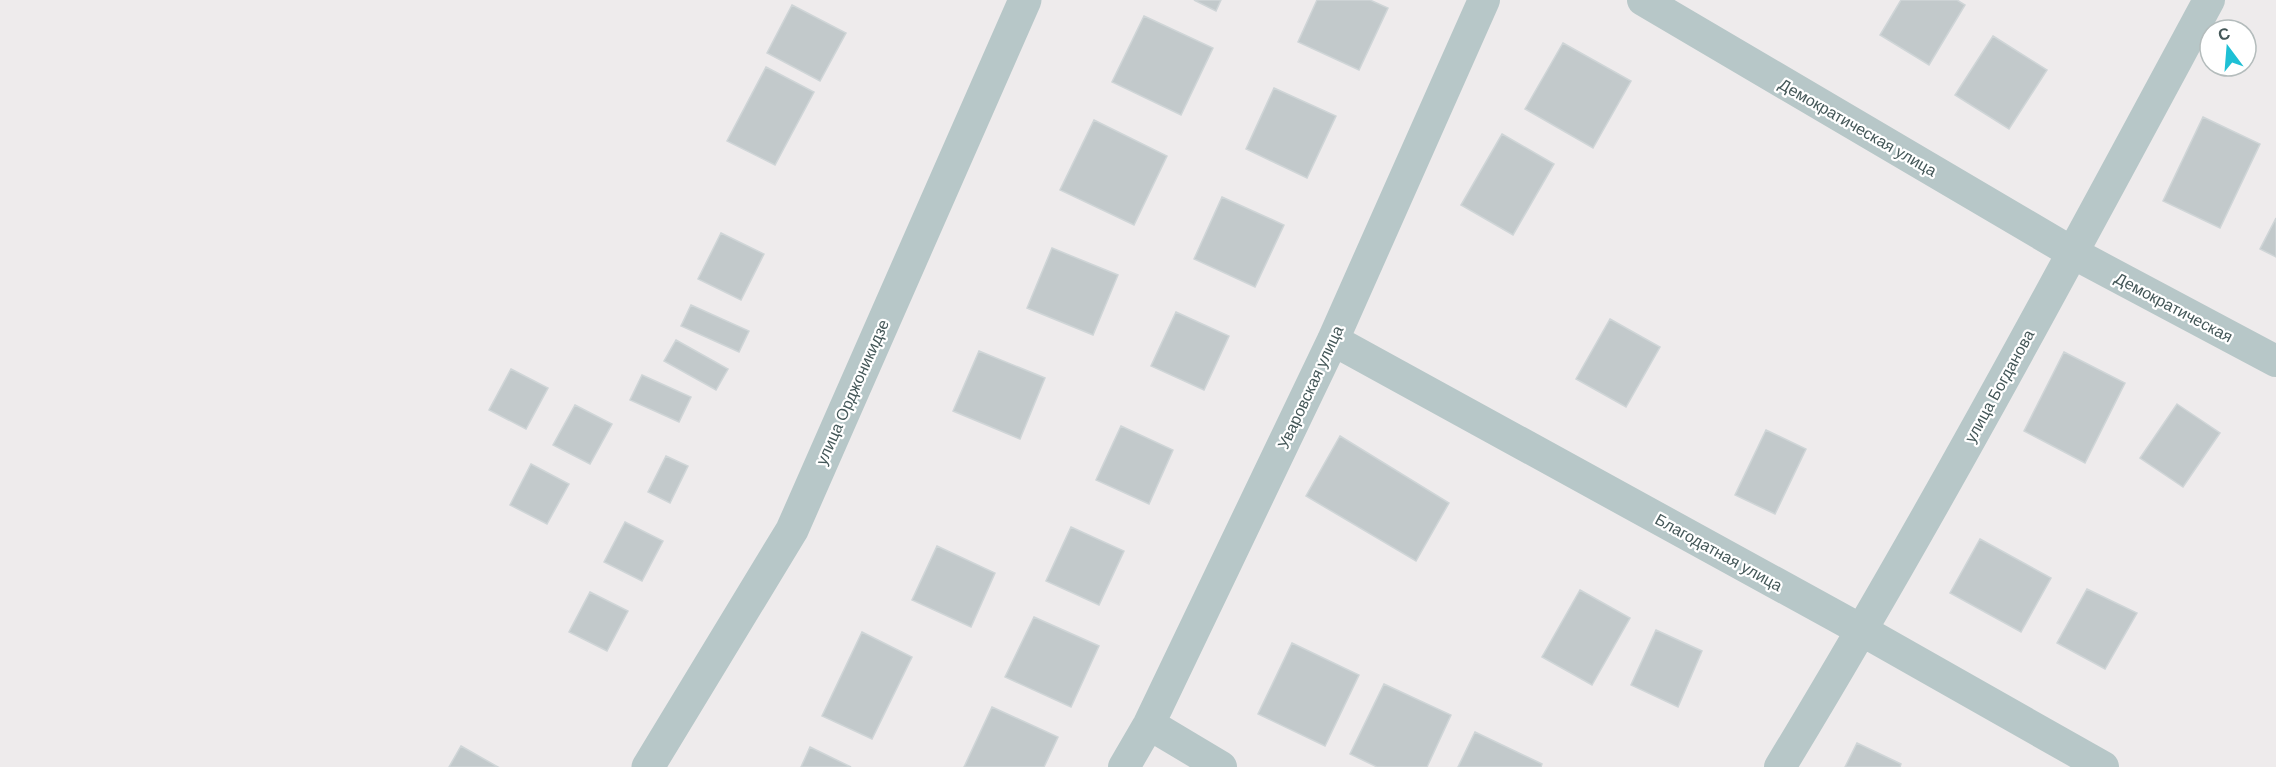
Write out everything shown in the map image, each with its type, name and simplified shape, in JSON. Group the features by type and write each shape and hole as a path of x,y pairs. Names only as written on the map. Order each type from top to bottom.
{"street":[{"name":"улица Орджоникидзе","path":"648,767 792,530 1025,0"},
{"name":"Уваровская улица","path":"1124,767 1149,724 1333,340 1484,0"},
{"name":"Демократическая улица","path":"1643,0 2073,253"},
{"name":"улица Богданова","path":"1780,767 1863,630 2073,253 2209,0"},
{"name":"Демократическая","path":"2073,253 2276,361"},
{"name":"Благодатная улица","path":"1333,340 1863,630 2103,767"},
{"path":"1149,724 1221,767"}],"building":[{"path":"1194,0 1221,0 1216,11"},
{"path":"1317,0 1370,0 1388,8 1359,70 1298,42"},
{"path":"1901,0 1957,0 1965,5 1929,65 1880,35"},
{"path":"792,5 846,33 820,81 767,53"},
{"path":"1144,16 1213,48 1181,115 1112,82"},
{"path":"1993,36 2047,70 2009,129 1955,95"},
{"path":"1563,43 1631,81 1593,148 1525,109"},
{"path":"766,67 814,92 775,165 727,141"},
{"path":"1274,88 1336,116 1307,178 1246,149"},
{"path":"2203,117 2260,144 2220,228 2163,201"},
{"path":"1094,120 1167,156 1134,225 1060,190"},
{"path":"1502,134 1554,164 1513,235 1461,205"},
{"path":"1222,197 1284,225 1255,287 1194,259"},
{"path":"2276,218 2276,257 2260,249"},
{"path":"721,233 764,254 741,300 698,279"},
{"path":"1052,248 1118,275 1093,335 1027,308"},
{"path":"691,305 749,331 739,352 681,326"},
{"path":"1176,312 1229,336 1204,390 1151,366"},
{"path":"1610,319 1660,347 1626,407 1576,379"},
{"path":"676,340 728,369 716,390 664,361"},
{"path":"979,351 1045,378 1020,439 953,411"},
{"path":"2064,352 2125,383 2085,463 2024,431"},
{"path":"511,369 548,388 526,429 489,410"},
{"path":"642,375 691,397 679,422 630,400"},
{"path":"2177,404 2220,433 2183,487 2140,458"},
{"path":"575,405 612,424 590,464 553,445"},
{"path":"1121,426 1173,450 1149,504 1096,480"},
{"path":"1766,430 1806,449 1775,514 1735,495"},
{"path":"1340,436 1449,503 1416,561 1306,496"},
{"path":"666,456 688,466 670,503 648,492"},
{"path":"531,464 569,484 547,524 510,505"},
{"path":"625,522 663,541 642,581 604,562"},
{"path":"1071,527 1124,551 1099,605 1046,581"},
{"path":"1980,539 2051,578 2021,632 1950,593"},
{"path":"937,546 995,573 971,627 912,600"},
{"path":"2087,589 2137,613 2105,669 2057,643"},
{"path":"1580,590 1630,618 1592,685 1542,657"},
{"path":"590,592 628,611 607,651 569,632"},
{"path":"1034,617 1099,646 1071,707 1005,677"},
{"path":"1656,630 1702,651 1678,707 1631,685"},
{"path":"862,632 912,657 872,739 822,716"},
{"path":"1292,643 1359,675 1325,746 1258,714"},
{"path":"1384,684 1451,715 1427,767 1377,767 1350,754"},
{"path":"992,707 1058,737 1044,767 964,767"},
{"path":"1475,732 1542,764 1541,767 1458,767"},
{"path":"1857,743 1901,764 1900,767 1845,767"},
{"path":"461,746 498,767 449,767"},
{"path":"810,747 851,767 801,767"}]}
